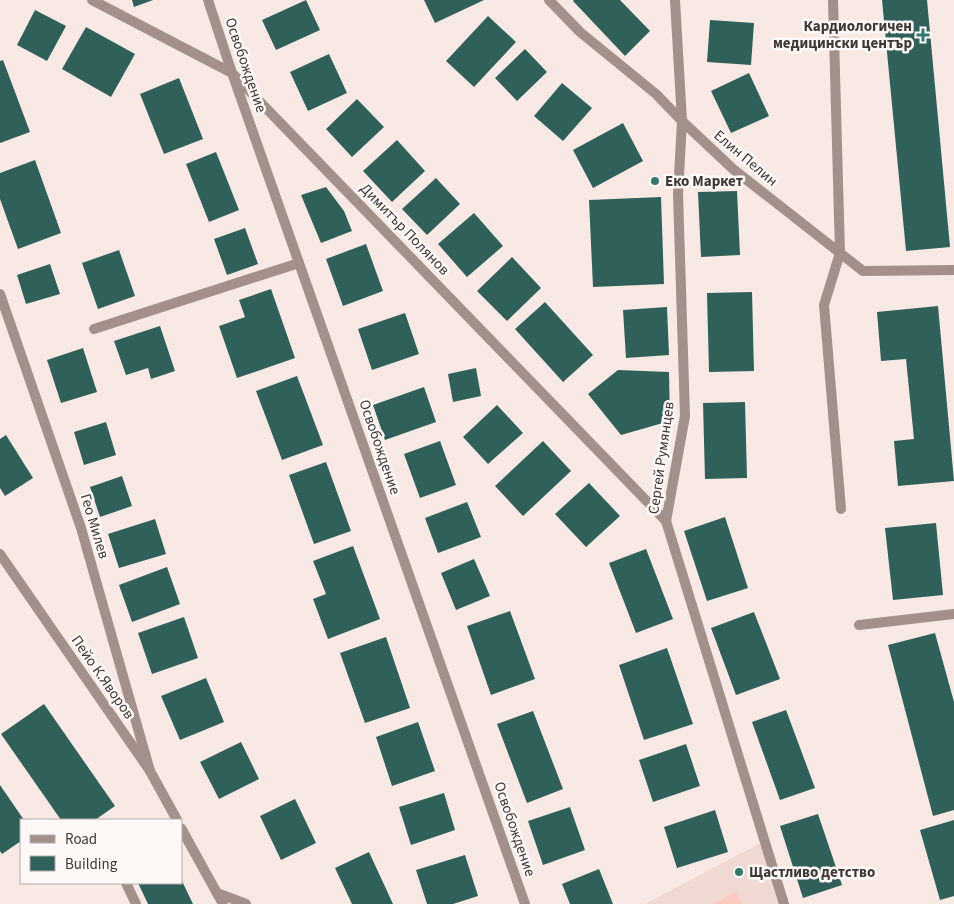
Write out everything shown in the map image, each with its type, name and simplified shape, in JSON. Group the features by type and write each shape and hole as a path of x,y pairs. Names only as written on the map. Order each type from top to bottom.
{"street":[{"name":"Димитър Полянов","path":"92,0 232,72 666,520"},
{"name":"Освобождение","path":"208,0 525,904"},
{"name":"Елин Пелин","path":"549,0 580,32 656,94 733,169 863,271 954,270"},
{"name":"Сергей Румянцев","path":"675,0 682,121 678,194 685,416 666,520 784,904"},
{"path":"833,0 840,253 824,305 841,509"},
{"path":"94,330 300,263"},
{"name":"Гео Милев","path":"0,294 81,528 150,771"},
{"name":"Пейо К.Яворов","path":"0,554 150,771 176,819"},
{"path":"859,625 954,614"},
{"path":"182,830 223,904"},
{"path":"126,884 136,904"},
{"path":"217,892 246,904"}],"shaded area":[{"name":"Щастливо детство","path":"764,841 784,904 645,904"},
{"path":"736,891 742,904 712,904"}],"building":[{"path":"132,0 153,0 134,7"},
{"path":"306,0 320,30 276,50 262,20"},
{"path":"424,0 484,0 435,23"},
{"path":"574,0 620,0 650,31 625,56"},
{"path":"882,0 927,0 950,247 906,251"},
{"path":"35,10 66,26 47,61 17,45"},
{"path":"488,16 516,42 474,87 446,61"},
{"path":"710,20 754,23 751,65 707,62"},
{"path":"86,27 135,54 111,97 62,69"},
{"path":"525,49 547,72 517,101 495,78"},
{"path":"329,54 347,93 308,111 290,72"},
{"path":"3,60 30,132 0,143 0,61"},
{"path":"749,73 769,116 731,133 711,91"},
{"path":"179,78 203,139 164,154 140,94"},
{"path":"562,83 592,108 563,141 534,116"},
{"path":"357,99 384,127 352,157 326,129"},
{"path":"623,123 643,161 593,188 573,150"},
{"path":"397,140 425,171 392,202 363,171"},
{"path":"216,152 239,210 209,222 186,164"},
{"path":"35,160 61,233 18,249 0,199 0,173"},
{"path":"436,178 460,204 427,235 402,209"},
{"path":"326,187 344,211 352,231 321,243 301,195"},
{"path":"737,191 740,255 701,257 698,192"},
{"path":"661,197 664,284 593,287 589,200"},
{"path":"474,213 503,246 467,277 438,244"},
{"path":"245,228 258,264 227,275 214,239"},
{"path":"366,244 383,291 343,306 326,259"},
{"path":"119,250 135,296 98,309 82,263"},
{"path":"512,257 541,288 507,321 477,291"},
{"path":"50,264 60,294 26,304 17,275"},
{"path":"271,289 295,358 237,378 219,326 245,317 239,300"},
{"path":"752,292 754,371 709,372 707,293"},
{"path":"545,302 593,355 563,382 515,329"},
{"path":"938,306 954,481 898,486 894,441 914,439 906,359 881,361 877,312"},
{"path":"667,307 669,355 626,358 623,310"},
{"path":"405,313 419,354 372,370 358,329"},
{"path":"160,326 175,371 151,379 148,368 126,375 114,341"},
{"path":"83,348 97,392 61,403 47,360"},
{"path":"476,368 481,396 453,402 448,374"},
{"path":"618,370 669,372 670,421 621,435 588,394"},
{"path":"297,376 323,445 282,460 256,391"},
{"path":"424,387 436,422 385,440 373,405"},
{"path":"745,402 747,478 705,479 703,403"},
{"path":"497,405 523,433 488,464 463,437"},
{"path":"106,422 116,455 84,465 74,432"},
{"path":"6,435 33,478 5,496 0,488 0,439"},
{"path":"440,441 456,485 420,498 404,454"},
{"path":"543,441 571,471 523,516 495,486"},
{"path":"326,462 351,531 314,544 289,475"},
{"path":"122,476 132,506 100,517 90,487"},
{"path":"589,483 620,516 586,547 555,514"},
{"path":"467,502 481,537 438,553 425,518"},
{"path":"725,517 748,588 707,601 684,531"},
{"path":"155,519 166,554 119,568 108,534"},
{"path":"936,523 943,595 893,600 885,528"},
{"path":"353,546 380,619 328,639 313,599 326,594 313,561"},
{"path":"646,549 673,619 636,633 609,563"},
{"path":"474,559 490,596 456,610 441,573"},
{"path":"167,567 180,604 132,622 119,585"},
{"path":"510,611 535,679 491,695 467,626"},
{"path":"754,612 780,679 736,695 711,628"},
{"path":"184,617 198,658 152,674 138,633"},
{"path":"935,633 954,702 954,810 933,816 888,645"},
{"path":"386,637 410,708 365,723 340,653"},
{"path":"667,648 693,724 644,740 619,665"},
{"path":"206,678 224,722 180,740 161,696"},
{"path":"44,704 115,806 96,819 60,819 1,734"},
{"path":"786,710 815,788 780,800 752,722"},
{"path":"533,711 563,789 527,803 497,724"},
{"path":"418,722 435,771 392,786 376,737"},
{"path":"241,742 259,779 219,799 200,762"},
{"path":"686,744 700,786 653,802 639,760"},
{"path":"0,785 23,819 20,819 20,842 2,854 0,851"},
{"path":"444,793 455,830 411,845 399,807"},
{"path":"295,799 316,843 281,860 260,816"},
{"path":"570,807 585,850 543,865 528,821"},
{"path":"715,810 728,852 677,868 664,827"},
{"path":"818,814 842,885 803,898 780,826"},
{"path":"954,820 954,896 940,900 920,830"},
{"path":"369,852 393,904 352,904 335,868"},
{"path":"465,855 478,896 453,904 427,904 416,870"},
{"path":"599,869 613,904 570,904 562,884"},
{"path":"182,881 193,904 148,904 138,884 182,884"}],"place":[{"name":"Кардиологичен медицински център","path":"923,35"},
{"name":"Еко Маркет","path":"655,181"},
{"name":"Щастливо детство","path":"739,872"}]}
